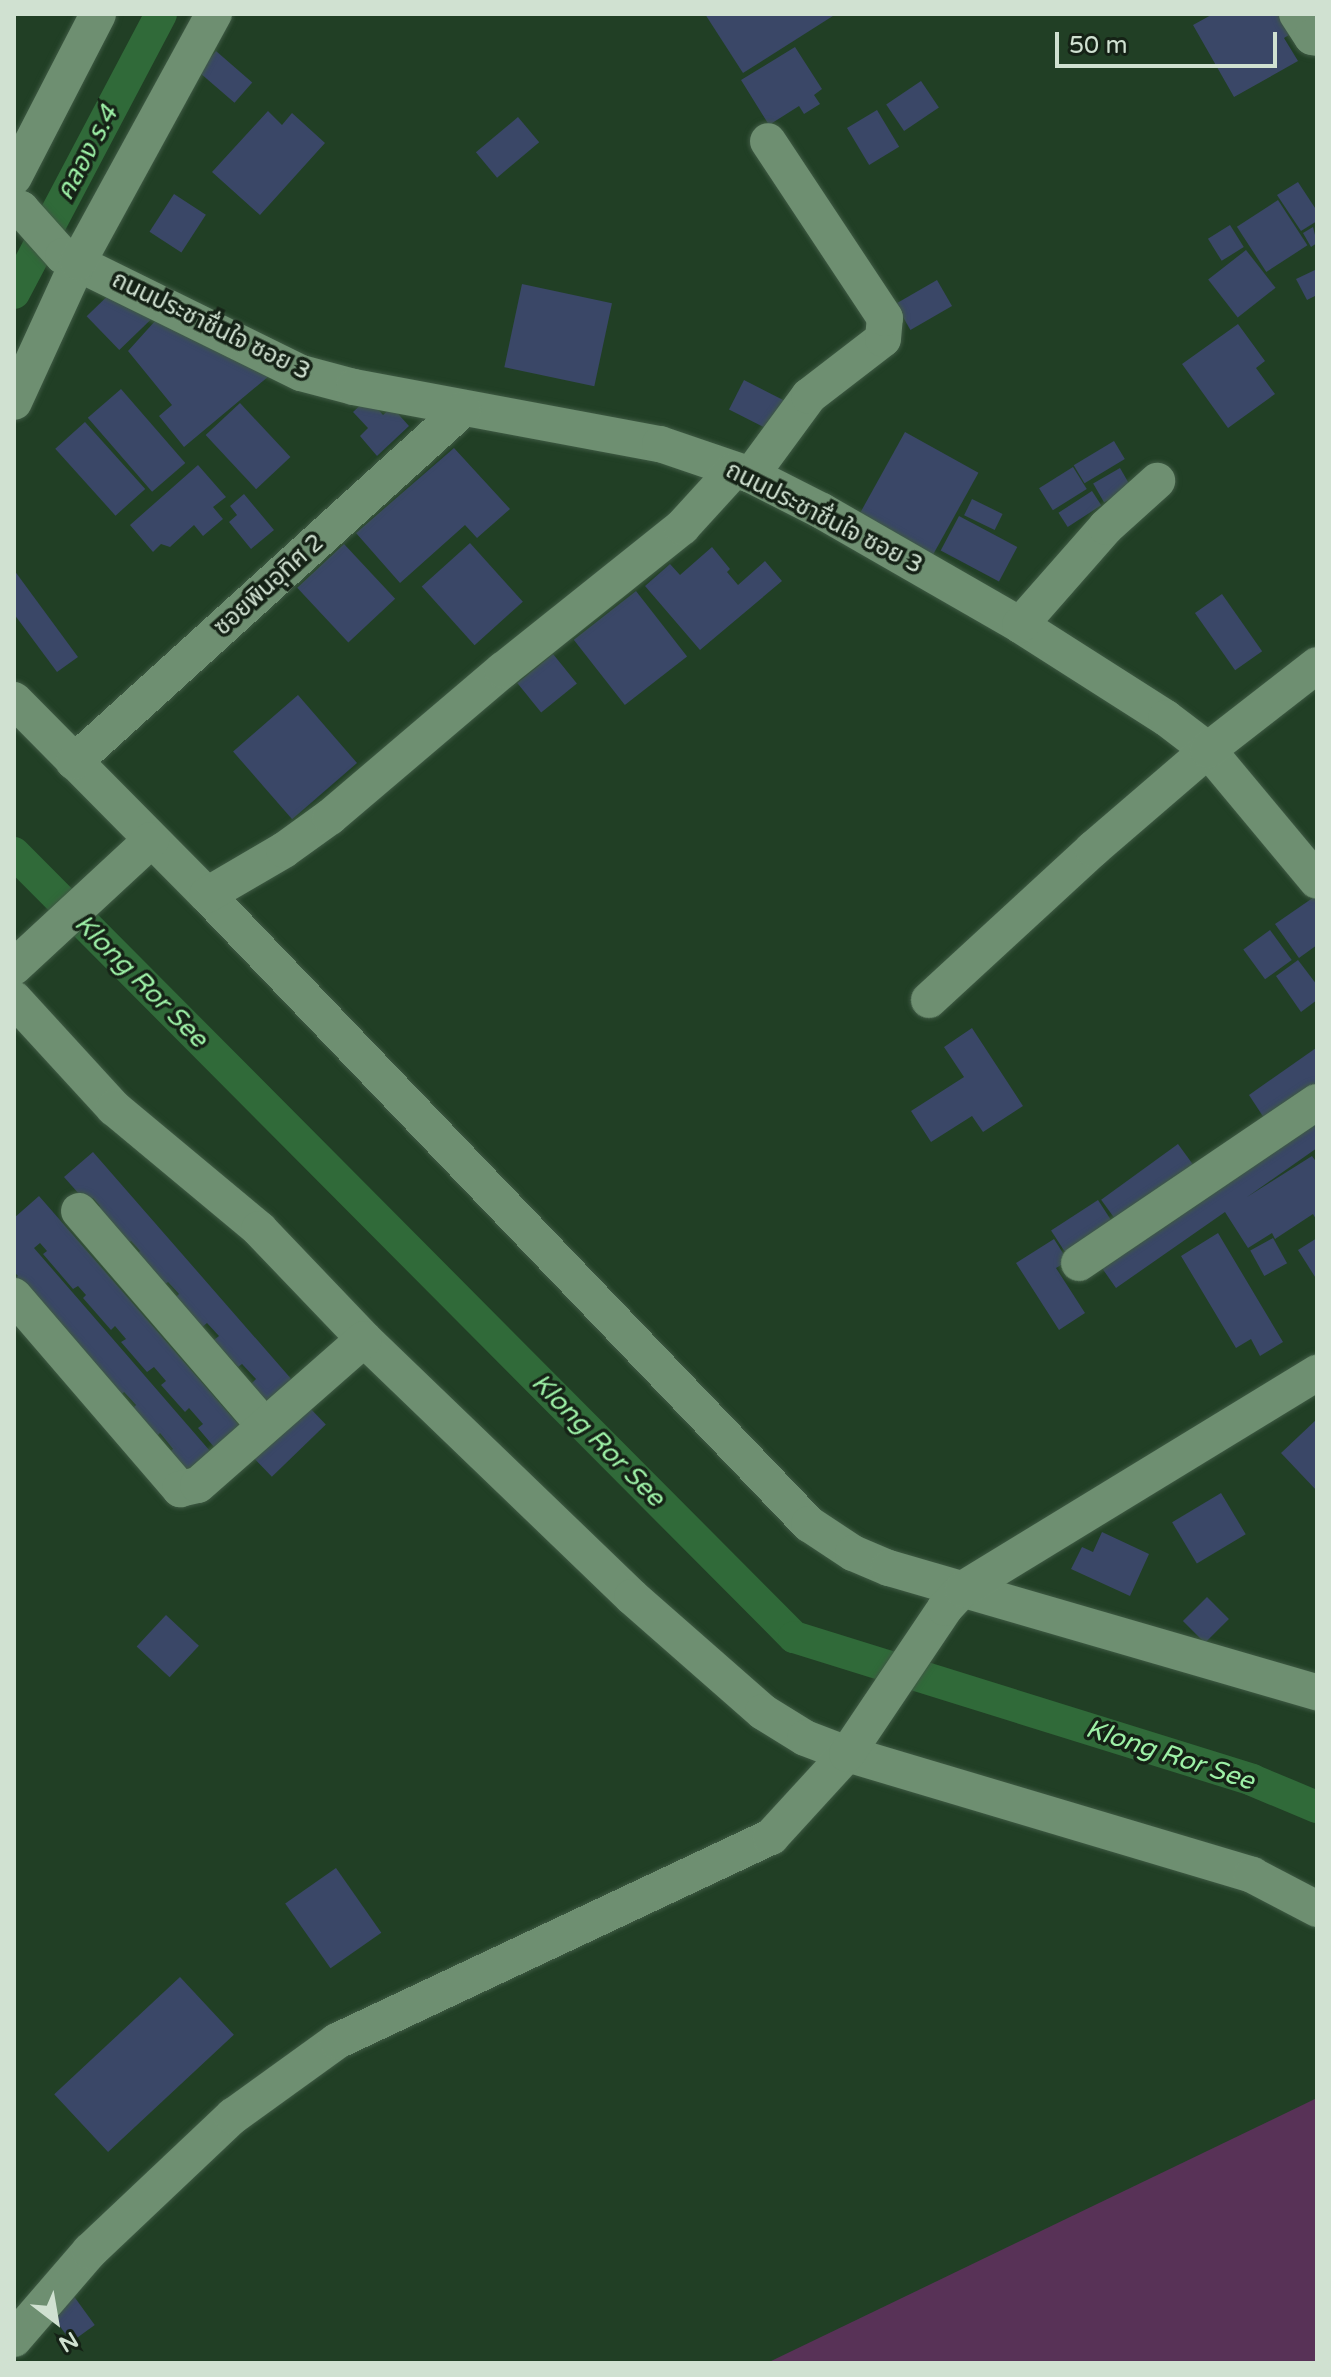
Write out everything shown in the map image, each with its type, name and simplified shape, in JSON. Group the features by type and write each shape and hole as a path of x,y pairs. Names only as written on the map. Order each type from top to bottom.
{"street":[{"path":"70,259 16,197 98,14"},
{"path":"14,402 70,259 214,14"},
{"path":"1297,14 1312,37 1317,38"},
{"path":"207,895 284,850 330,817 503,670 682,527 743,473 809,396 883,339 885,318 768,141"},
{"name":"ถนนประชาชื่นใจ ซอย 3","path":"70,259 301,373 463,409 510,414 660,444 743,473 822,511 1020,625 1166,718 1208,750 1317,881"},
{"name":"ซอยพินอุทิศ 2","path":"74,762 463,409"},
{"path":"1020,625 1106,527 1157,481"},
{"path":"929,1000 1093,849 1208,750 1317,665"},
{"path":"14,700 207,895 809,1524 853,1553 954,1598 1317,1692"},
{"path":"14,967 151,840"},
{"path":"14,999 114,1108 259,1229 364,1339 632,1597 763,1712 805,1738 853,1745 1252,1875 1317,1909"},
{"path":"1079,1263 1317,1102"},
{"path":"79,1211 264,1425"},
{"path":"14,1296 176,1487 186,1490 198,1485 364,1339"},
{"path":"14,2339 90,2251 233,2116 337,2041 771,1837 853,1745 954,1598 1317,1373"}],"shaded area":[{"path":"1317,2098 1317,2363 767,2363"}],"building":[{"path":"705,14 836,14 743,73"},
{"path":"1213,14 1278,14 1289,35 1284,38 1298,61 1234,97 1193,25"},
{"path":"795,47 822,89 814,95 820,104 804,114 799,106 769,125 741,80"},
{"path":"216,51 252,82 235,103 198,71"},
{"path":"921,81 939,108 904,131 886,104"},
{"path":"877,110 899,147 869,165 847,128"},
{"path":"268,111 282,125 292,113 325,143 260,215 212,172"},
{"path":"518,117 539,142 497,178 476,152"},
{"path":"1298,182 1317,211 1317,221 1301,231 1277,195"},
{"path":"174,194 206,215 181,252 149,232"},
{"path":"1278,200 1307,245 1266,272 1237,227"},
{"path":"1230,225 1244,247 1222,261 1208,239"},
{"path":"1313,227 1317,243 1311,247 1303,233"},
{"path":"1246,250 1276,288 1238,317 1208,280"},
{"path":"1315,270 1317,295 1307,300 1296,279"},
{"path":"937,280 952,306 910,330 895,304"},
{"path":"522,284 612,303 594,386 504,367"},
{"path":"119,285 152,319 119,350 87,316"},
{"path":"165,310 269,376 184,447 159,416 172,405 128,351"},
{"path":"1238,324 1265,361 1256,368 1275,394 1228,428 1182,364"},
{"path":"744,380 784,400 769,430 729,409"},
{"path":"121,389 185,463 152,492 88,418"},
{"path":"368,398 383,415 392,407 409,426 377,456 360,436 368,428 353,412"},
{"path":"240,403 290,457 256,489 206,435"},
{"path":"85,422 145,489 115,516 55,449"},
{"path":"905,432 978,473 932,556 859,515"},
{"path":"1114,441 1125,459 1085,483 1074,465"},
{"path":"454,448 510,509 477,538 465,525 400,583 356,533"},
{"path":"198,465 226,497 213,507 223,519 203,536 194,525 170,547 161,544 153,552 130,525"},
{"path":"1073,467 1087,489 1053,510 1039,488"},
{"path":"1120,468 1131,487 1104,503 1093,484"},
{"path":"1092,491 1101,505 1068,527 1058,513"},
{"path":"244,494 274,530 251,549 229,522 237,515 230,506"},
{"path":"972,499 1003,514 995,530 964,515"},
{"path":"959,516 1017,547 999,581 941,550"},
{"path":"470,543 523,602 475,645 422,586"},
{"path":"344,544 395,599 348,642 297,588"},
{"path":"712,547 730,569 727,572 738,585 765,561 782,581 700,650 645,586 670,564 680,575"},
{"path":"14,570 78,657 57,672 14,614"},
{"path":"636,591 687,656 625,705 574,640"},
{"path":"1222,594 1262,651 1235,670 1195,613"},
{"path":"553,654 577,684 541,712 517,683"},
{"path":"298,695 357,763 292,819 233,751"},
{"path":"1317,895 1317,945 1299,958 1275,924"},
{"path":"1270,930 1292,960 1265,979 1243,949"},
{"path":"1298,960 1317,985 1317,1000 1301,1012 1276,976"},
{"path":"972,1028 1023,1106 983,1132 972,1116 931,1142 911,1111 964,1077 944,1047"},
{"path":"1316,1048 1317,1086 1266,1121 1249,1095"},
{"path":"1317,1107 1317,1148 1247,1197 1312,1156 1317,1163 1317,1221 1313,1214 1275,1239 1272,1233 1248,1248 1225,1212 1116,1288 1097,1261"},
{"path":"1178,1144 1199,1173 1122,1229 1101,1200"},
{"path":"93,1152 293,1381 268,1403 251,1384 256,1379 242,1364 238,1367 214,1340 219,1336 207,1323 201,1328 175,1298 179,1294 168,1282 164,1285 137,1254 140,1251 131,1241 126,1245 96,1210 100,1206 93,1198 87,1203 64,1177"},
{"path":"39,1196 240,1426 214,1447 198,1428 203,1424 189,1408 185,1412 161,1385 166,1381 154,1367 147,1372 121,1342 126,1339 115,1326 111,1330 83,1298 86,1295 78,1286 73,1289 43,1254 47,1251 40,1243 34,1248 210,1451 185,1472 168,1453 173,1449 160,1433 156,1437 132,1409 136,1405 124,1392 118,1398 85,1351 81,1355 14,1279 18,1276 14,1272 14,1218"},
{"path":"1098,1200 1118,1231 1071,1262 1051,1230"},
{"path":"1218,1233 1283,1342 1260,1356 1251,1339 1236,1348 1181,1256"},
{"path":"1273,1238 1287,1263 1264,1276 1250,1251"},
{"path":"1317,1238 1317,1280 1298,1250"},
{"path":"1054,1239 1068,1261 1056,1268 1085,1313 1059,1330 1016,1263"},
{"path":"305,1403 326,1425 272,1477 251,1455"},
{"path":"1317,1419 1317,1491 1281,1453"},
{"path":"1221,1493 1246,1534 1197,1564 1172,1522"},
{"path":"1102,1532 1149,1554 1130,1596 1071,1569 1082,1547 1093,1552"},
{"path":"1207,1597 1229,1619 1205,1643 1183,1621"},
{"path":"166,1615 199,1646 170,1677 137,1646"},
{"path":"336,1868 381,1933 331,1968 285,1904"},
{"path":"180,1977 234,2035 108,2152 54,2094"},
{"path":"73,2295 95,2325 71,2342 50,2312"}],"waterway":[{"name":"คลอง ร.4","path":"14,293 161,14"},
{"name":"Klong Ror See","path":"14,853 794,1637 1252,1780 1317,1807"}]}
